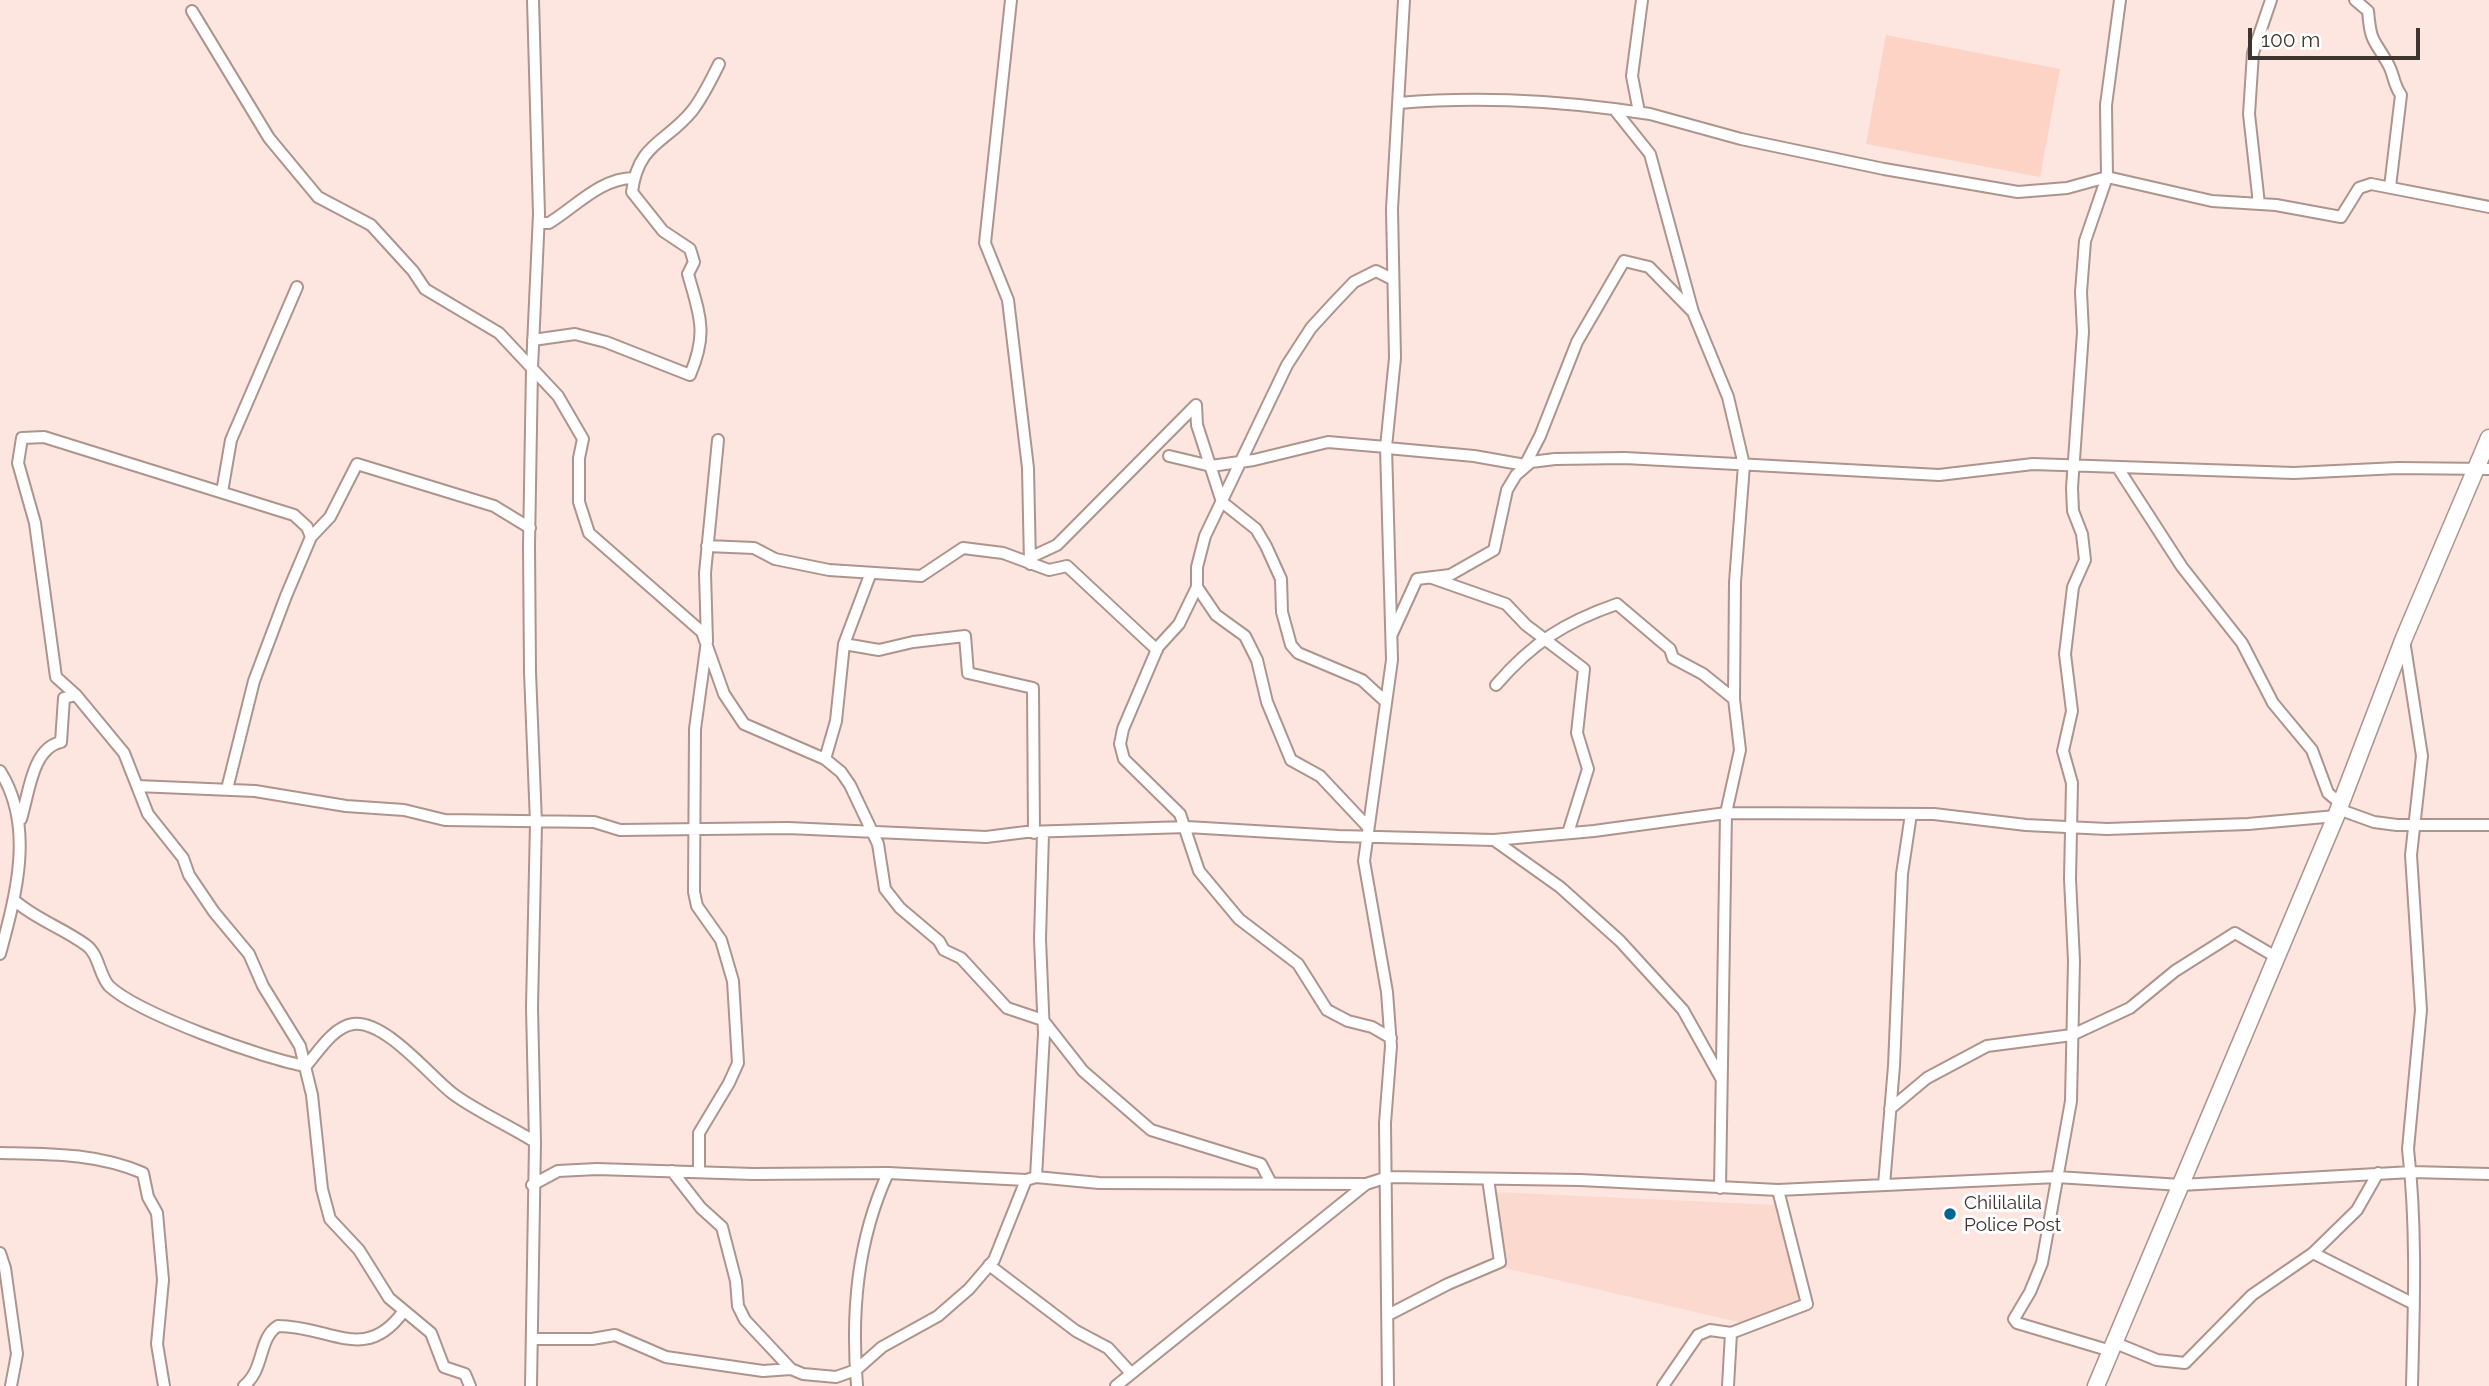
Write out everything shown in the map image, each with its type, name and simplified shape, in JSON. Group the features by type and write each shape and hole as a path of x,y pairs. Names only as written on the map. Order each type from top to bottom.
{"street":[{"path":"531,1386 534,1142 532,1007 536,823 530,672 530,528 532,368 539,223 533,0"},
{"path":"1011,0 985,243 1008,300 1028,468 1030,561"},
{"path":"1388,1386 1388,1177 1385,1123 1391,1073 1391,1038 1387,992 1366,872 1367,831 1392,634 1388,609 1387,448 1395,358 1392,209 1404,0"},
{"path":"1639,112 1632,76 1642,0"},
{"path":"2120,0 2106,105 2106,177 2085,241 2075,466 2071,501 2083,540 2085,561 2073,587 2065,654 2072,711 2063,751 2072,783 2074,961 2069,1114 2042,1263 2030,1292 2014,1319 2017,1323 2157,1360 2185,1363 2252,1295 2313,1253 2357,1210 2378,1173"},
{"path":"2259,204 2249,114 2253,52 2271,0"},
{"path":"2355,0 2368,11 2370,39 2389,65 2394,86 2401,94 2390,187"},
{"path":"192,11 269,138 318,197 371,225 413,271 425,289 499,333 558,396 583,439 579,458 579,502 589,533 695,626 707,641 724,694 737,717 757,731 825,759 850,785 880,853 882,881 892,899 939,941 943,950 961,958 1007,1008 1044,1020 1083,1071 1152,1130 1261,1164 1271,1183"},
{"path":"533,340 575,334 606,342 690,375 701,350 703,326 688,274 694,262 690,249 663,231 632,192 633,178 639,163 656,141 691,113 719,64"},
{"path":"1399,103 1460,101 1577,104 1639,112 1741,139 1884,169 2018,192 2067,188 2106,177 2212,201 2259,204 2340,217 2359,188 2371,184 2489,207"},
{"path":"1614,109 1650,154 1693,312 1728,397 1744,466 1735,582 1734,699 1740,750 1727,813 1720,1188"},
{"path":"539,223 549,223 588,195 625,178 633,178"},
{"path":"1392,634 1414,584 1426,576 1450,575 1494,551 1507,491 1540,436 1577,342 1624,261 1649,267 1693,312"},
{"path":"1391,1038 1372,1027 1348,1021 1327,1010 1298,964 1238,919 1199,871 1190,850 1187,827 1180,814 1124,759 1121,752 1123,729 1157,650 1179,624 1197,587 1197,567 1205,536 1287,365 1311,328 1354,282 1376,271 1392,279"},
{"path":"222,492 231,440 297,288"},
{"path":"1030,561 1057,545 1196,405 1197,425 1222,502 1256,529 1281,579 1282,612 1291,645 1298,653 1362,680 1385,702"},
{"path":"311,537 307,527 294,515 44,436 22,438 18,463 35,523 56,677 76,695 124,752 148,814 183,858 189,875 214,912 249,954 262,986 300,1046 312,1096 322,1189 330,1219 359,1250 389,1298 403,1312 422,1323 439,1348 444,1367 465,1374 470,1386"},
{"path":"2096,1386 2338,809 2404,638 2482,469 2489,438"},
{"path":"699,1172 699,1133 738,1063 733,981 721,940 695,900 695,729 707,641 707,546 718,440"},
{"path":"1169,456 1211,466 1328,442 1460,454 1525,465 1555,459 1592,458 1939,475 2033,464 2294,472 2398,468 2482,469"},
{"path":"228,789 254,681 311,537 330,517 357,464 494,506 530,528"},
{"path":"2118,468 2182,566 2242,643 2273,703 2312,750 2328,793 2338,809"},
{"path":"707,546 754,548 775,559 870,575 921,576 963,548 1003,553 1049,570 1067,566 1157,650"},
{"path":"825,759 836,721 844,644 870,575"},
{"path":"1426,576 1507,604 1526,625 1582,665 1585,674 1577,733 1588,769 1568,833"},
{"path":"1197,587 1216,615 1245,636 1257,660 1267,702 1291,760 1320,776 1367,831"},
{"path":"1496,685 1516,661 1545,639 1575,619 1617,604 1670,649 1672,658 1703,674 1734,699"},
{"path":"672,1171 701,1208 722,1227 739,1311 753,1330 791,1369 803,1374 836,1377 856,1370 882,1347 938,1316 970,1289 989,1265 1031,1178 1044,1020 1033,688 968,673 965,636 913,642 879,650 844,644"},
{"path":"2404,638 2422,756 2413,825 2413,891 2421,1010 2408,1149 2412,1172 2412,1386"},
{"path":"0,954 13,900 20,821 41,754 51,744 61,741 64,698 76,695"},
{"path":"0,771 13,792 20,821"},
{"path":"136,786 228,789 346,806 404,810 445,820 594,822 621,830 869,830 986,837 1187,827 1339,836 1367,831 1494,840 1727,813 1807,811 1934,814 2071,828 2248,824 2338,809 2374,822 2489,825"},
{"path":"1884,1185 1902,874 1911,814"},
{"path":"1494,840 1560,887 1619,941 1683,1010 1722,1080"},
{"path":"13,900 26,911 89,947 107,984 125,998 224,1042 306,1066"},
{"path":"1890,1109 1927,1078 1987,1046 2072,1035 2130,1008 2175,971 2235,933 2276,957"},
{"path":"306,1066 340,1029 353,1024 371,1026 432,1072 451,1092 534,1142"},
{"path":"0,1153 79,1154 114,1161 143,1173 148,1197 157,1213 163,1280 157,1344 164,1386"},
{"path":"532,1185 549,1174 566,1170 888,1172 1099,1183 1366,1184 1388,1177 1580,1180 1778,1190 2057,1177 2182,1185 2378,1173 2489,1174"},
{"path":"858,1386 857,1279 867,1227 888,1172"},
{"path":"1388,1315 1448,1284 1500,1262 1488,1179"},
{"path":"1116,1386 1366,1184"},
{"path":"1663,1386 1698,1335 1710,1331 1731,1333 1807,1304 1778,1190"},
{"path":"0,1253 5,1268 17,1354 11,1386"},
{"path":"2313,1253 2414,1304"},
{"path":"989,1265 1076,1331 1108,1348 1130,1373"},
{"path":"244,1386 260,1366 268,1335 278,1326 366,1341 384,1334 403,1312"},
{"path":"1728,1386 1731,1333"},
{"path":"533,1339 592,1339 615,1335 666,1357 763,1371 791,1369"}],"shaded area":[{"path":"1886,35 2060,69 2040,177 1866,144"},
{"path":"1493,1192 1778,1205 1802,1300 1749,1320 1747,1324 1505,1268"}],"place":[{"name":"Chililalila Police Post","path":"1950,1214"}]}
